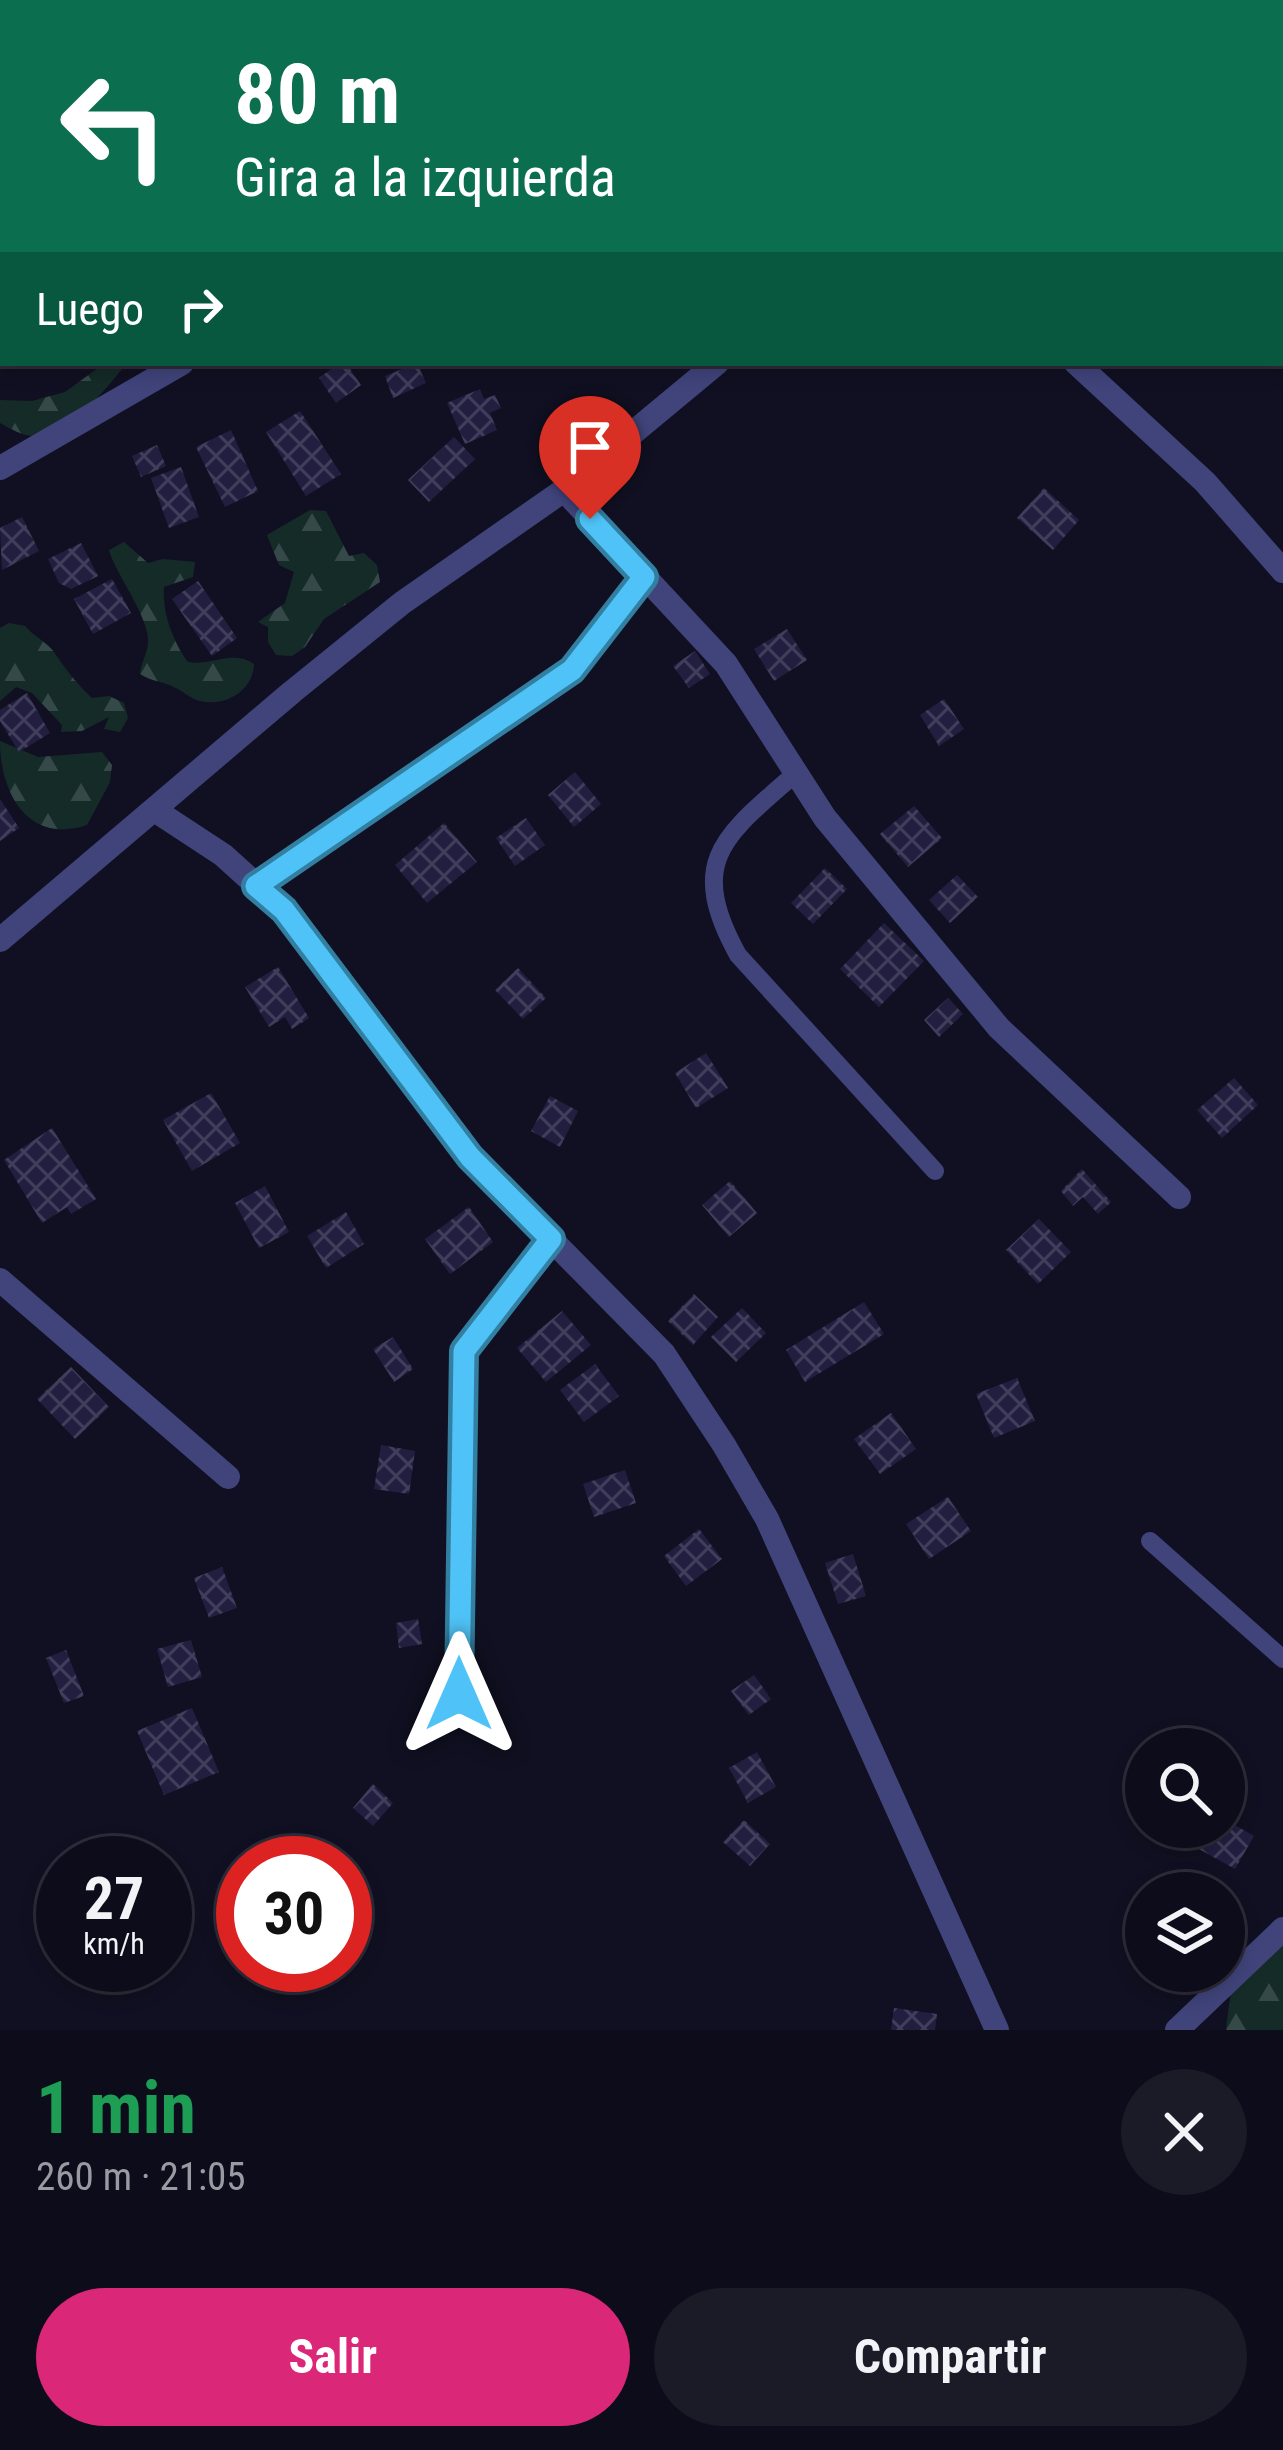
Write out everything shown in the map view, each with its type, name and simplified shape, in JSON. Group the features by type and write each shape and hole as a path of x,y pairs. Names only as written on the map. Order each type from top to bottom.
{"street":[{"path":"0,468 177,366"},
{"path":"0,940 402,603 563,490 712,366"},
{"path":"1079,366 1205,482 1283,571"},
{"path":"563,490 726,664 825,818 999,1028 1179,1197"},
{"path":"256,886 572,670 644,577"},
{"path":"156,811 223,855 284,910 470,1157 664,1354 767,1519 997,2030"},
{"path":"459,1694 464,1351 551,1239"},
{"path":"0,1280 228,1477"},
{"path":"1177,2030 1283,1929"}],"lane":[{"path":"796,773 728,833 713,869 718,919 738,955 935,1171"},
{"path":"1150,1541 1283,1659"}],"green space":[{"path":"101,366 124,366 87,408 50,433 32,436 0,423 0,400 32,401 65,392"},
{"path":"310,510 326,511 349,556 364,553 377,565 380,582 324,619 305,647 292,656 276,655 268,642 268,627 258,622 285,603 294,572 279,565 267,535"},
{"path":"124,542 148,563 163,559 195,562 193,577 164,587 170,627 188,662 238,658 254,664 249,682 237,695 200,701 140,674 147,634 109,550"},
{"path":"9,623 25,626 48,645 92,698 109,696 124,703 128,718 120,732 104,729 109,717 82,731 61,732 62,725 32,693 16,687 0,701 0,628"},
{"path":"0,741 38,757 102,752 112,765 110,782 87,825 49,828 21,810 5,779"},
{"path":"1283,1926 1283,2030 1226,2030 1231,1992 1245,1992 1245,1956 1267,1933"}],"building":[{"path":"335,366 348,366 361,385 336,403 319,378"},
{"path":"418,366 426,383 393,398 385,376"},
{"path":"480,389 484,399 495,395 501,408 490,413 497,430 465,444 447,403"},
{"path":"300,411 341,474 306,496 266,432"},
{"path":"231,430 258,491 225,507 196,447"},
{"path":"454,437 475,459 429,502 408,480"},
{"path":"157,445 166,466 141,477 132,456"},
{"path":"181,467 199,517 169,528 151,478"},
{"path":"1044,488 1079,520 1053,550 1017,518"},
{"path":"22,517 39,551 2,570 0,528"},
{"path":"81,543 98,576 71,589 59,583 48,559"},
{"path":"112,579 131,613 93,634 74,599"},
{"path":"198,581 237,638 212,656 172,599"},
{"path":"787,629 807,660 774,681 754,649"},
{"path":"695,651 710,674 689,688 673,666"},
{"path":"27,693 50,733 19,752 0,721 0,710"},
{"path":"944,699 964,729 939,746 920,715"},
{"path":"575,772 601,804 574,827 548,795"},
{"path":"0,799 19,828 0,841"},
{"path":"914,806 942,838 908,867 880,834"},
{"path":"526,818 545,845 515,866 496,838"},
{"path":"444,823 477,862 427,903 395,865"},
{"path":"825,868 847,889 813,924 791,903"},
{"path":"957,875 978,897 950,923 929,900"},
{"path":"884,923 924,961 879,1007 840,969"},
{"path":"278,967 309,1018 292,1029 285,1017 269,1027 245,987"},
{"path":"518,968 546,998 523,1019 495,990"},
{"path":"948,998 963,1014 939,1037 924,1020"},
{"path":"706,1053 728,1088 696,1108 675,1073"},
{"path":"1234,1078 1258,1105 1222,1138 1197,1110"},
{"path":"211,1093 240,1143 192,1171 163,1120"},
{"path":"550,1096 578,1111 560,1147 531,1131"},
{"path":"52,1128 96,1199 71,1214 67,1207 42,1223 4,1160"},
{"path":"1082,1169 1111,1202 1098,1214 1083,1197 1073,1206 1061,1191"},
{"path":"730,1181 757,1213 729,1237 702,1205"},
{"path":"265,1186 289,1232 259,1248 235,1203"},
{"path":"469,1207 493,1242 450,1274 425,1239"},
{"path":"346,1212 364,1244 326,1268 307,1236"},
{"path":"1039,1219 1071,1252 1038,1284 1006,1250"},
{"path":"694,1294 718,1317 693,1345 668,1321"},
{"path":"864,1302 884,1334 805,1382 786,1350"},
{"path":"742,1308 766,1333 736,1362 711,1337"},
{"path":"562,1311 591,1345 546,1382 517,1348"},
{"path":"393,1337 413,1369 394,1382 373,1349"},
{"path":"595,1364 619,1396 584,1422 560,1390"},
{"path":"71,1367 109,1407 75,1439 37,1399"},
{"path":"1017,1378 1035,1421 994,1438 976,1394"},
{"path":"891,1413 916,1449 880,1474 854,1439"},
{"path":"381,1445 415,1451 409,1494 374,1489"},
{"path":"625,1470 636,1503 594,1517 583,1484"},
{"path":"948,1497 971,1531 929,1559 906,1524"},
{"path":"699,1529 722,1559 686,1586 664,1556"},
{"path":"853,1554 866,1596 838,1604 825,1563"},
{"path":"222,1567 237,1608 209,1618 194,1578"},
{"path":"418,1619 422,1644 399,1648 396,1623"},
{"path":"191,1640 202,1677 168,1687 157,1649"},
{"path":"66,1650 84,1696 64,1703 46,1658"},
{"path":"754,1675 771,1699 749,1715 731,1691"},
{"path":"192,1708 219,1772 164,1795 137,1731"},
{"path":"757,1752 776,1787 748,1803 729,1768"},
{"path":"373,1784 393,1803 373,1826 353,1808"},
{"path":"744,1820 770,1844 750,1866 723,1842"},
{"path":"1245,1831 1254,1836 1235,1869 1197,1848 1245,1848"},
{"path":"894,2008 937,2014 935,2030 891,2030"}],"route":[{"path":"459,1694 464,1351 551,1239 470,1157 284,910 256,886 572,670 644,577 590,519"}]}
